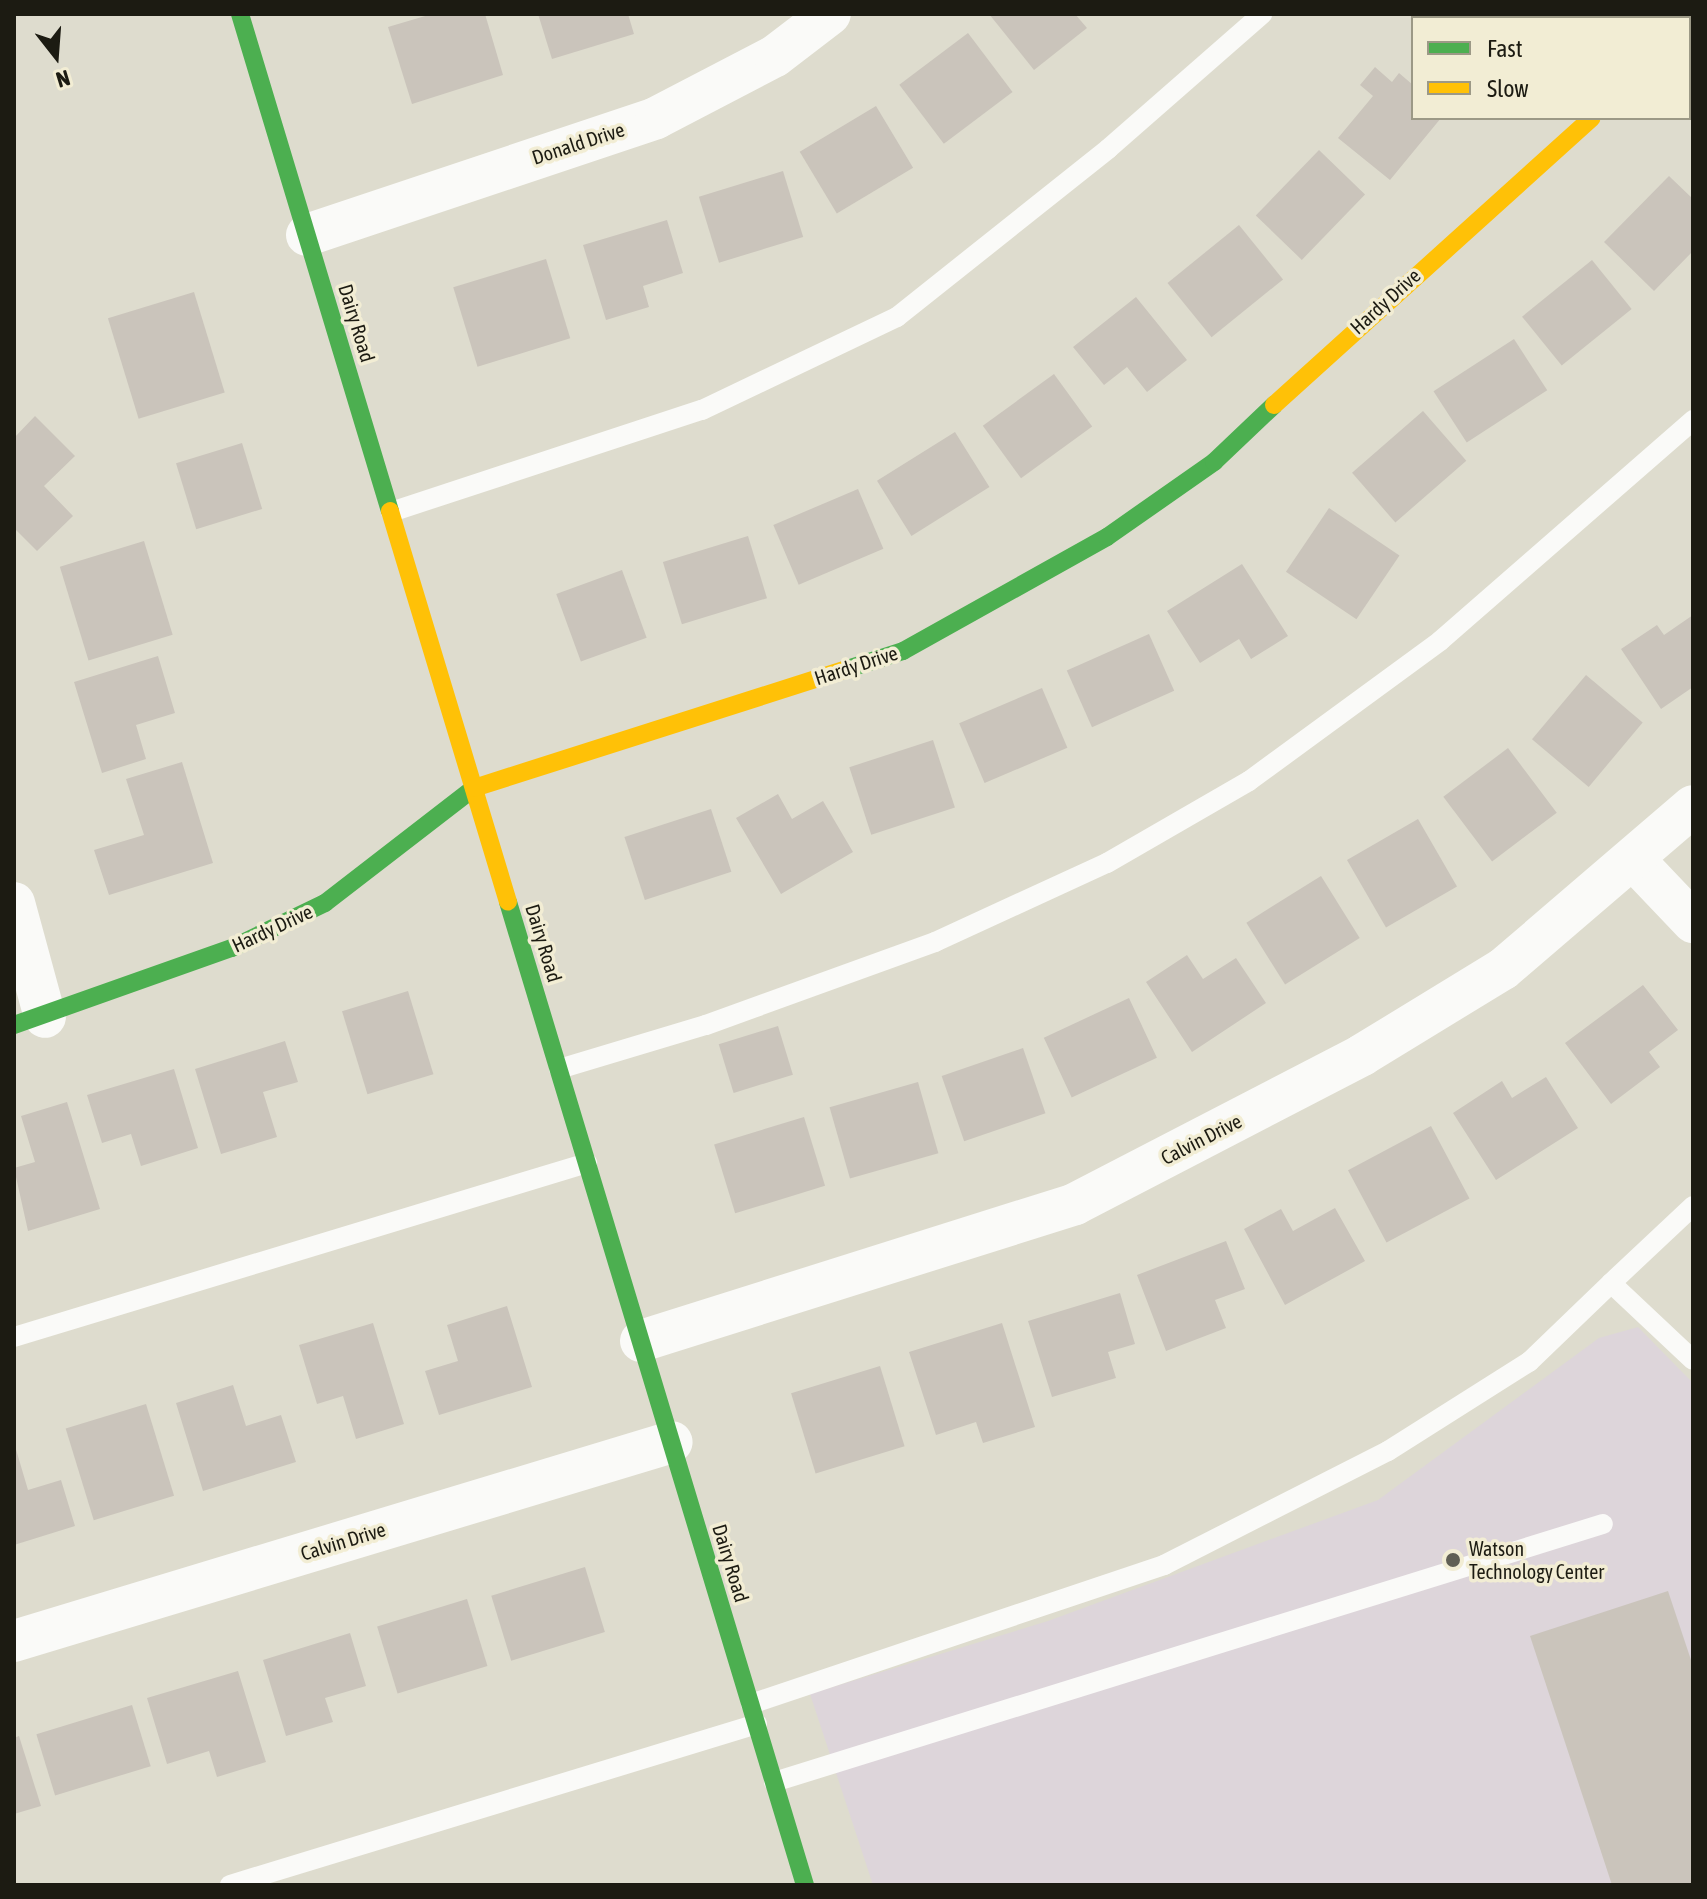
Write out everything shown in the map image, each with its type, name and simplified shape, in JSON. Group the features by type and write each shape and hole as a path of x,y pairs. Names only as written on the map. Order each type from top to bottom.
{"street":[{"name":"Dairy Road","path":"240,14 805,1885"},
{"name":"Donald Drive","path":"307,235 656,118 775,56 830,14"},
{"name":"Hardy Drive","path":"30,1021 232,948 325,903 474,788 903,651 1107,537 1214,462 1353,329 1590,120"},
{"name":"Calvin Drive","path":"641,1341 1075,1204 1362,1055 1490,977 1634,860 1693,806"},
{"path":"1634,860 1693,922"},
{"path":"14,903 30,1021"},
{"name":"Calvin Drive","path":"14,1641 672,1442"}],"lane":[{"path":"391,512 702,410 897,317 1108,149 1262,14"},
{"path":"559,1069 706,1025 935,942 1120,856 1249,781 1440,641 1693,420"},
{"path":"14,1337 587,1163"},
{"path":"230,1885 754,1714 1164,1565 1388,1451 1529,1362 1693,1206"},
{"path":"1611,1283 1693,1360"},
{"path":"774,1782 1603,1524"}],"shaded area":[{"name":"Watson Technology Center","path":"1638,1327 1693,1383 1693,1885 873,1885 810,1694 1048,1621 1378,1500 1599,1338"}],"building":[{"path":"432,14 485,14 503,75 412,104 388,27"},
{"path":"538,14 628,14 634,34 552,59"},
{"path":"989,14 1075,14 1087,28 1034,70"},
{"path":"1504,14 1506,16 1464,16"},
{"path":"1541,14 1578,14 1576,16"},
{"path":"968,33 1013,92 944,144 899,85"},
{"path":"1375,67 1392,82 1399,73 1411,83 1411,120 1439,120 1390,180 1338,138 1373,96 1360,85"},
{"path":"876,106 913,168 837,214 800,152"},
{"path":"1319,150 1365,194 1302,260 1256,215"},
{"path":"783,171 803,237 719,263 699,197"},
{"path":"1669,176 1693,199 1693,251 1654,291 1604,242"},
{"path":"667,220 683,273 643,286 649,307 606,320 583,245"},
{"path":"1239,225 1283,279 1212,337 1168,283"},
{"path":"546,259 570,338 478,367 453,287"},
{"path":"1592,260 1632,309 1562,366 1522,317"},
{"path":"194,292 225,392 139,419 108,318"},
{"path":"1136,297 1187,360 1147,392 1127,367 1104,385 1073,347"},
{"path":"1514,339 1547,390 1467,442 1433,391"},
{"path":"1054,374 1092,427 1021,478 983,426"},
{"path":"1423,411 1466,461 1395,522 1352,473"},
{"path":"35,416 75,456 44,486 73,516 37,551 14,528 14,438"},
{"path":"955,432 989,487 911,536 877,481"},
{"path":"242,443 262,509 196,529 176,463"},
{"path":"858,489 883,549 799,585 773,525"},
{"path":"1329,508 1399,556 1356,619 1286,572"},
{"path":"748,536 767,598 682,624 663,562"},
{"path":"144,541 173,635 88,660 60,567"},
{"path":"1242,564 1288,636 1251,659 1239,639 1200,663 1167,611"},
{"path":"622,570 647,638 581,662 556,594"},
{"path":"1693,615 1693,687 1661,709 1621,649 1657,625 1664,635"},
{"path":"1149,634 1174,691 1092,727 1067,671"},
{"path":"158,656 175,713 136,725 146,759 102,773 74,682"},
{"path":"1586,675 1643,723 1589,787 1532,739"},
{"path":"1042,688 1067,748 985,783 959,723"},
{"path":"933,740 955,808 871,835 849,767"},
{"path":"1508,748 1557,813 1492,861 1443,797"},
{"path":"182,762 213,863 109,895 94,850 144,835 126,779"},
{"path":"778,794 792,819 823,801 853,852 781,894 736,818"},
{"path":"711,809 731,872 645,900 624,837"},
{"path":"1418,819 1457,887 1386,928 1347,860"},
{"path":"1321,876 1360,938 1285,985 1246,923"},
{"path":"1187,955 1203,979 1236,958 1266,1003 1192,1052 1146,982"},
{"path":"1643,985 1678,1030 1649,1052 1660,1067 1611,1104 1565,1043"},
{"path":"408,991 433,1074 367,1094 342,1011"},
{"path":"1129,998 1157,1058 1072,1098 1044,1038"},
{"path":"778,1026 793,1075 734,1093 719,1044"},
{"path":"285,1041 298,1082 263,1092 277,1137 221,1154 195,1069"},
{"path":"1023,1048 1045,1113 964,1141 942,1076"},
{"path":"174,1069 198,1148 141,1166 131,1134 102,1143 87,1095"},
{"path":"1546,1077 1578,1128 1496,1180 1453,1113 1502,1081 1512,1098"},
{"path":"918,1082 938,1153 850,1178 830,1107"},
{"path":"67,1102 100,1209 28,1231 14,1168 35,1162 21,1116"},
{"path":"804,1117 825,1186 735,1213 714,1144"},
{"path":"1431,1126 1469,1198 1386,1243 1348,1170"},
{"path":"1335,1208 1365,1261 1285,1305 1244,1229 1281,1209 1293,1231"},
{"path":"1226,1241 1245,1289 1215,1300 1226,1328 1166,1351 1137,1275"},
{"path":"1120,1293 1135,1344 1108,1352 1116,1378 1052,1397 1028,1321"},
{"path":"507,1306 532,1387 439,1415 425,1371 458,1361 447,1325"},
{"path":"373,1323 404,1424 356,1439 343,1396 317,1404 299,1345"},
{"path":"1002,1323 1035,1427 983,1443 976,1422 936,1435 909,1352"},
{"path":"880,1366 905,1446 816,1474 791,1393"},
{"path":"233,1385 246,1426 281,1415 296,1462 203,1491 176,1403"},
{"path":"146,1404 174,1496 94,1520 66,1429"},
{"path":"15,1446 28,1490 61,1480 75,1526 14,1545"},
{"path":"585,1567 605,1632 511,1661 491,1596"},
{"path":"1668,1591 1693,1666 1693,1885 1612,1885 1530,1636"},
{"path":"467,1599 487,1666 398,1693 377,1626"},
{"path":"350,1633 366,1686 325,1698 333,1722 286,1736 263,1660"},
{"path":"238,1671 266,1762 217,1777 209,1751 167,1764 147,1698"},
{"path":"132,1705 151,1766 55,1795 36,1734"},
{"path":"19,1736 41,1806 14,1814 14,1738"}],"traffic: fast":[{"path":"240,14 390,511"},
{"path":"844,670 903,651 1107,537 1214,462 1274,405"},
{"path":"14,1025 232,948 325,903 474,788"},
{"path":"508,902 805,1885"}],"traffic: slow":[{"path":"1274,405 1590,120"},
{"path":"390,511 508,902"},
{"path":"474,788 844,670"}],"place":[{"name":"Watson Technology Center","path":"1453,1560"}]}
